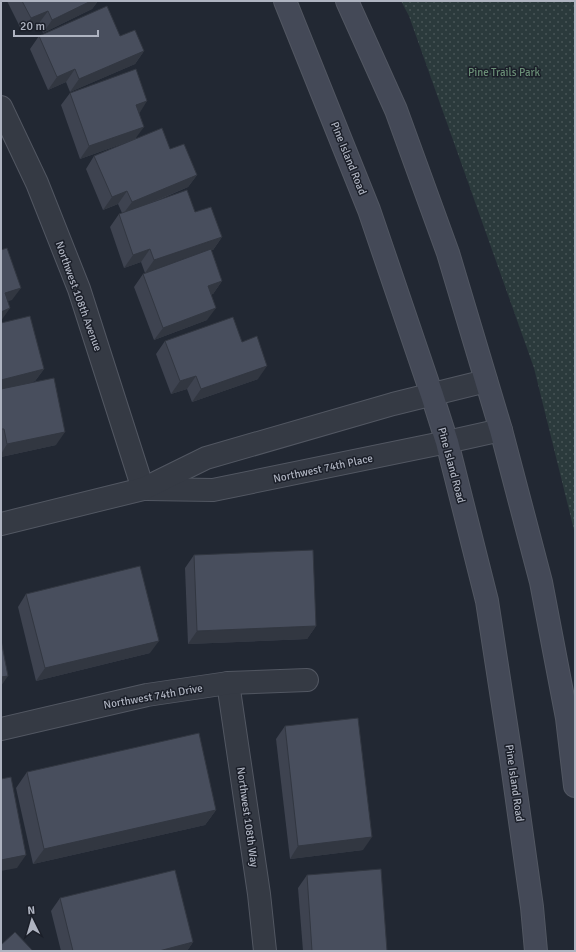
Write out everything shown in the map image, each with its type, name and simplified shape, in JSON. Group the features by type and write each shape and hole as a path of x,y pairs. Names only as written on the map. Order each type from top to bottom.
{"main road":[{"name":"Pine Island Road","path":"285,1 369,210 447,442 487,601 531,899 536,951"},
{"path":"347,1 396,110 448,253 501,430 541,582 567,718 575,786"}],"street":[{"name":"Northwest 108th Avenue","path":"1,107 37,183 79,289 143,489"},
{"name":"Northwest 74th Place","path":"1,524 143,489 206,458 393,404 486,382"},
{"name":"Northwest 74th Place","path":"143,489 213,490 501,430"},
{"name":"Northwest 74th Drive","path":"1,729 147,695 228,683 306,680"},
{"name":"Northwest 108th Way","path":"228,683 259,894 265,951"}],"green space":[{"name":"Pine Trails Park","path":"401,1 575,1 575,534 534,368 409,16"}],"building":[{"path":"22,1 91,1 52,20 48,11 31,18"},
{"path":"107,6 120,36 135,30 144,51 79,79 75,69 57,77 39,36"},
{"path":"136,69 147,101 136,105 144,127 89,146 70,93"},
{"path":"162,128 170,149 184,144 197,175 132,202 127,191 112,197 94,156"},
{"path":"187,190 195,212 211,207 222,237 154,260 150,249 133,255 119,214"},
{"path":"7,248 21,288 5,293 10,308 1,312 1,250"},
{"path":"211,249 222,281 208,286 216,308 163,328 143,274"},
{"path":"30,316 44,369 1,380 1,323"},
{"path":"233,317 242,342 257,336 267,366 201,389 196,376 180,381 165,341"},
{"path":"54,378 65,432 7,444 4,429 1,429 1,389"},
{"path":"313,550 316,626 197,631 194,555"},
{"path":"140,566 159,641 45,668 26,594"},
{"path":"1,640 8,676 1,677"},
{"path":"358,718 372,837 298,846 285,726"},
{"path":"199,733 216,810 44,849 27,772"},
{"path":"11,777 26,855 1,860 1,779"},
{"path":"381,869 387,951 312,951 307,875"},
{"path":"175,870 193,942 159,951 73,951 60,898"},
{"path":"15,932 33,951 1,951 1,945"}]}
